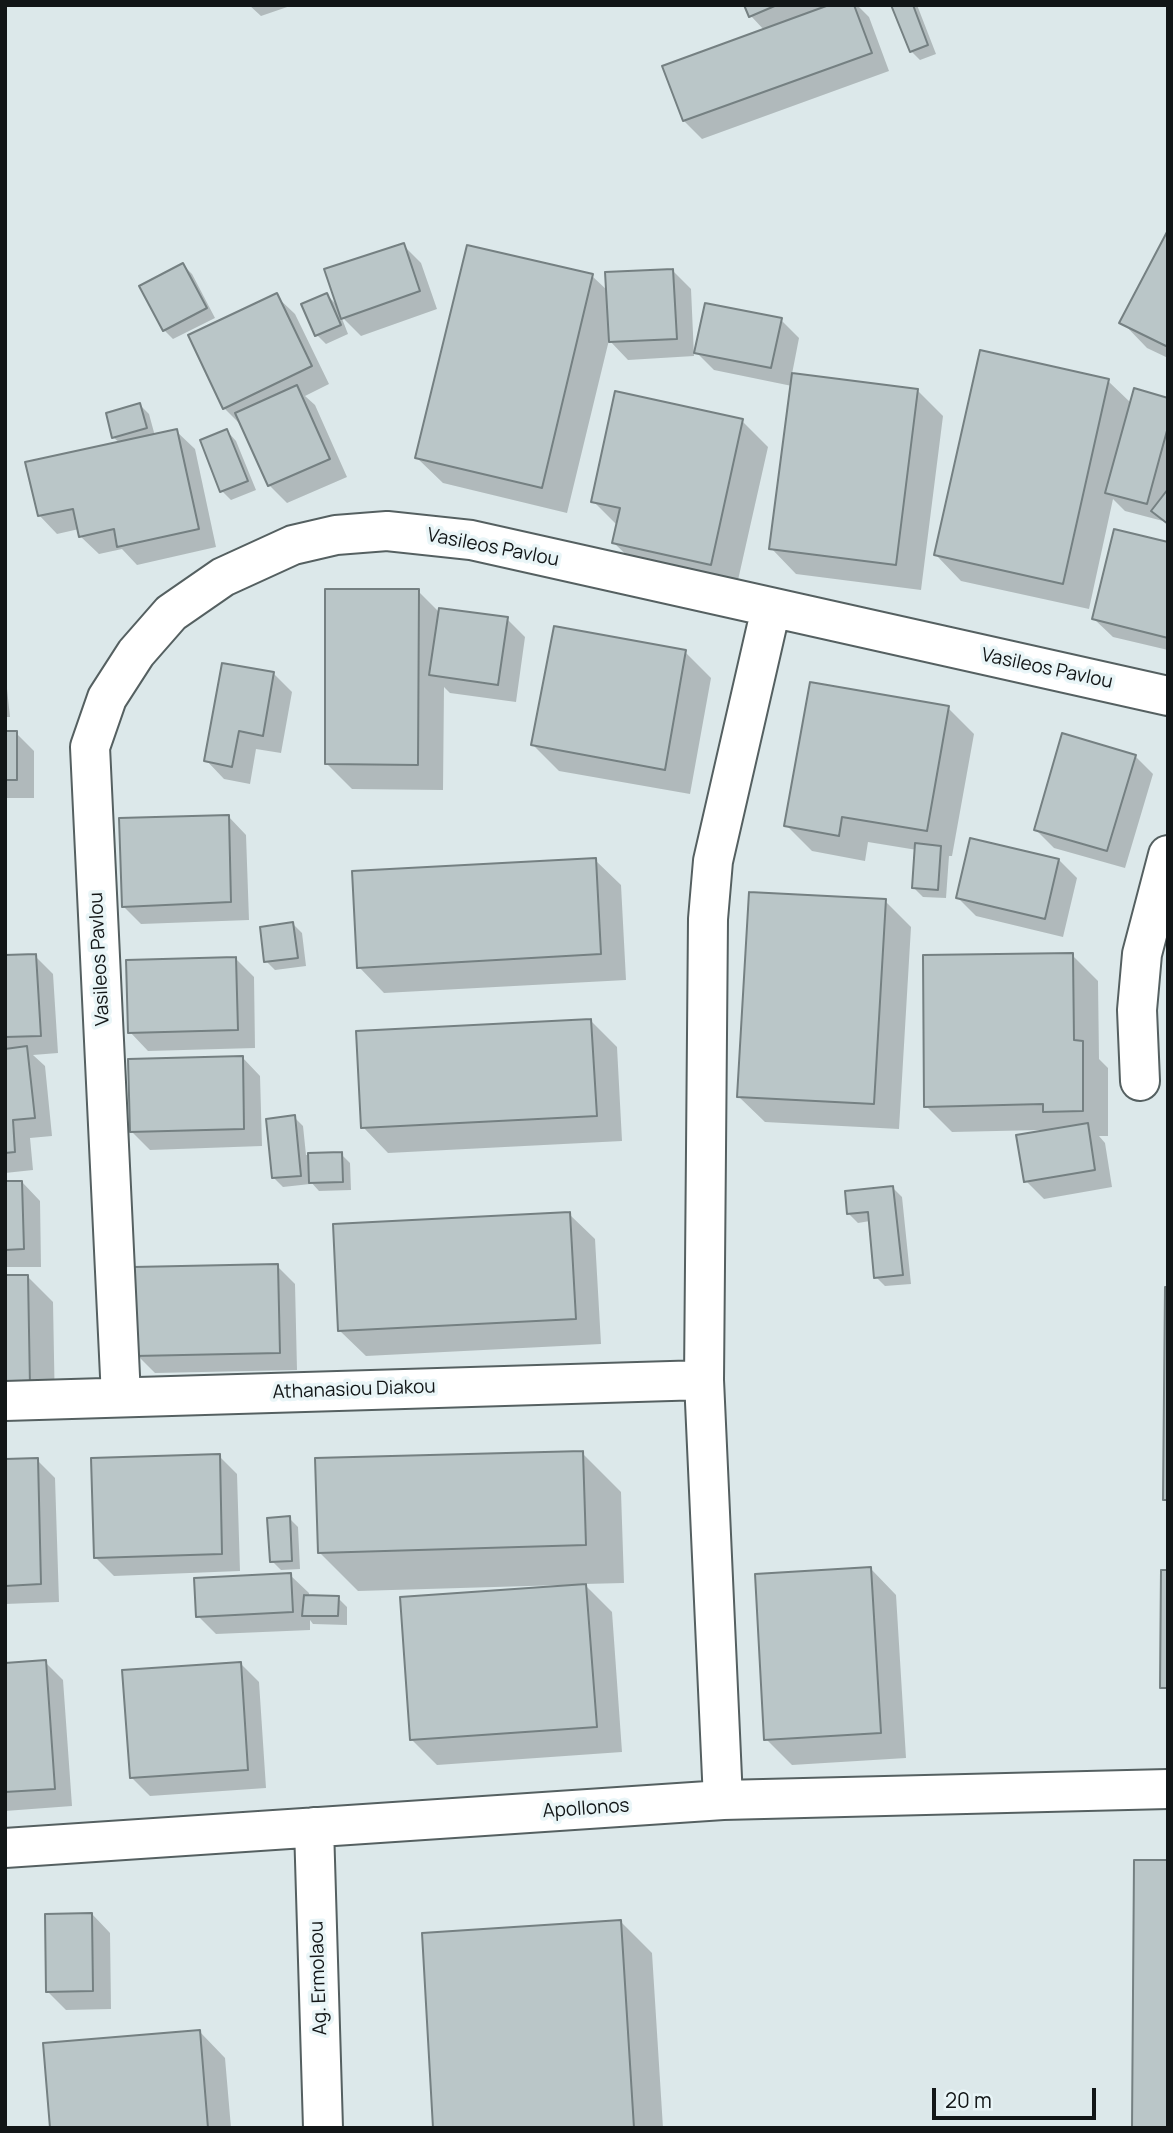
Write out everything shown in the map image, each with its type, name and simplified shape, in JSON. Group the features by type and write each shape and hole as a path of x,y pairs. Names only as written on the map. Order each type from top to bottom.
{"street":[{"name":"Vasileos Pavlou","path":"121,1397 90,747 107,698 136,653 171,613 223,577 293,545 336,535 387,530 471,540 1168,696"},
{"path":"723,1800 704,1380 708,919 713,862 771,608"},
{"path":"1140,1081 1138,1010 1142,954 1168,855"},
{"name":"Athanasiou Diakou","path":"5,1401 704,1380"},
{"name":"Apollonos","path":"5,1848 723,1800 1168,1789"},
{"name":"Ag. Ermolaou","path":"314,1827 323,2128"}],"building":[{"path":"744,5 777,5 749,17"},
{"path":"829,5 854,5 872,53 683,121 662,66"},
{"path":"891,5 913,5 928,45 910,52"},
{"path":"1168,230 1168,347 1119,323"},
{"path":"404,243 420,291 341,319 324,269"},
{"path":"467,245 593,274 542,488 415,458"},
{"path":"183,263 207,308 163,331 139,286"},
{"path":"673,269 677,339 609,342 605,272"},
{"path":"277,293 312,366 223,409 188,335"},
{"path":"327,293 341,325 315,336 301,304"},
{"path":"705,303 782,318 771,368 694,353"},
{"path":"980,350 1109,379 1063,584 934,555"},
{"path":"792,373 918,389 896,565 769,549"},
{"path":"297,385 330,459 268,486 235,413"},
{"path":"1134,388 1168,398 1168,427 1147,504 1105,493"},
{"path":"615,391 743,419 711,565 612,543 620,508 591,502"},
{"path":"140,403 147,428 112,438 106,413"},
{"path":"177,429 199,529 117,547 114,529 79,537 73,509 38,516 25,462"},
{"path":"227,429 248,481 220,492 200,440"},
{"path":"1168,489 1168,524 1151,511"},
{"path":"1114,529 1168,542 1168,638 1092,619"},
{"path":"325,589 419,589 418,765 325,764"},
{"path":"439,608 508,617 498,685 429,675"},
{"path":"554,626 686,650 665,770 531,745"},
{"path":"222,663 274,672 263,736 239,731 232,767 204,761"},
{"path":"810,682 949,706 927,831 842,817 839,836 784,826"},
{"path":"5,731 17,731 17,780 5,780"},
{"path":"1062,733 1136,755 1107,851 1034,830"},
{"path":"229,815 231,902 122,907 119,818"},
{"path":"970,838 1059,859 1045,919 956,898"},
{"path":"915,843 941,846 938,890 912,888"},
{"path":"596,858 601,954 357,968 352,871"},
{"path":"749,892 886,899 874,1104 737,1097"},
{"path":"293,922 298,958 264,962 260,927"},
{"path":"1073,953 1074,1040 1083,1041 1083,1111 1043,1112 1043,1104 924,1107 923,955"},
{"path":"36,954 41,1036 5,1037 5,955"},
{"path":"236,957 238,1030 128,1033 126,960"},
{"path":"591,1019 597,1116 361,1128 356,1031"},
{"path":"27,1046 35,1118 13,1120 15,1152 5,1153 5,1049"},
{"path":"243,1056 244,1129 130,1132 128,1059"},
{"path":"295,1115 301,1176 272,1178 266,1119"},
{"path":"1088,1123 1095,1170 1024,1182 1016,1135"},
{"path":"342,1152 343,1182 309,1183 308,1153"},
{"path":"5,1181 22,1181 24,1249 5,1250"},
{"path":"893,1186 903,1275 874,1278 868,1212 847,1214 845,1191"},
{"path":"570,1212 576,1319 338,1331 333,1224"},
{"path":"278,1264 280,1353 135,1356 133,1267"},
{"path":"5,1275 28,1275 30,1386 5,1386"},
{"path":"1165,1287 1168,1287 1168,1500 1163,1500"},
{"path":"583,1451 586,1545 318,1553 315,1458"},
{"path":"220,1454 222,1554 94,1558 91,1458"},
{"path":"38,1458 41,1584 5,1586 5,1459"},
{"path":"290,1516 292,1561 270,1562 267,1518"},
{"path":"871,1567 881,1733 764,1740 755,1574"},
{"path":"1161,1570 1168,1570 1168,1688 1160,1688"},
{"path":"291,1573 293,1612 196,1617 194,1578"},
{"path":"586,1584 597,1727 410,1740 400,1597"},
{"path":"304,1595 339,1596 338,1616 302,1616"},
{"path":"46,1660 55,1789 5,1792 5,1663"},
{"path":"241,1662 248,1770 130,1778 122,1670"},
{"path":"1134,1860 1168,1860 1168,2128 1132,2128"},
{"path":"92,1913 93,1991 46,1992 45,1914"},
{"path":"621,1920 634,2128 433,2128 422,1933"},
{"path":"200,2030 208,2128 50,2128 43,2043"}]}
